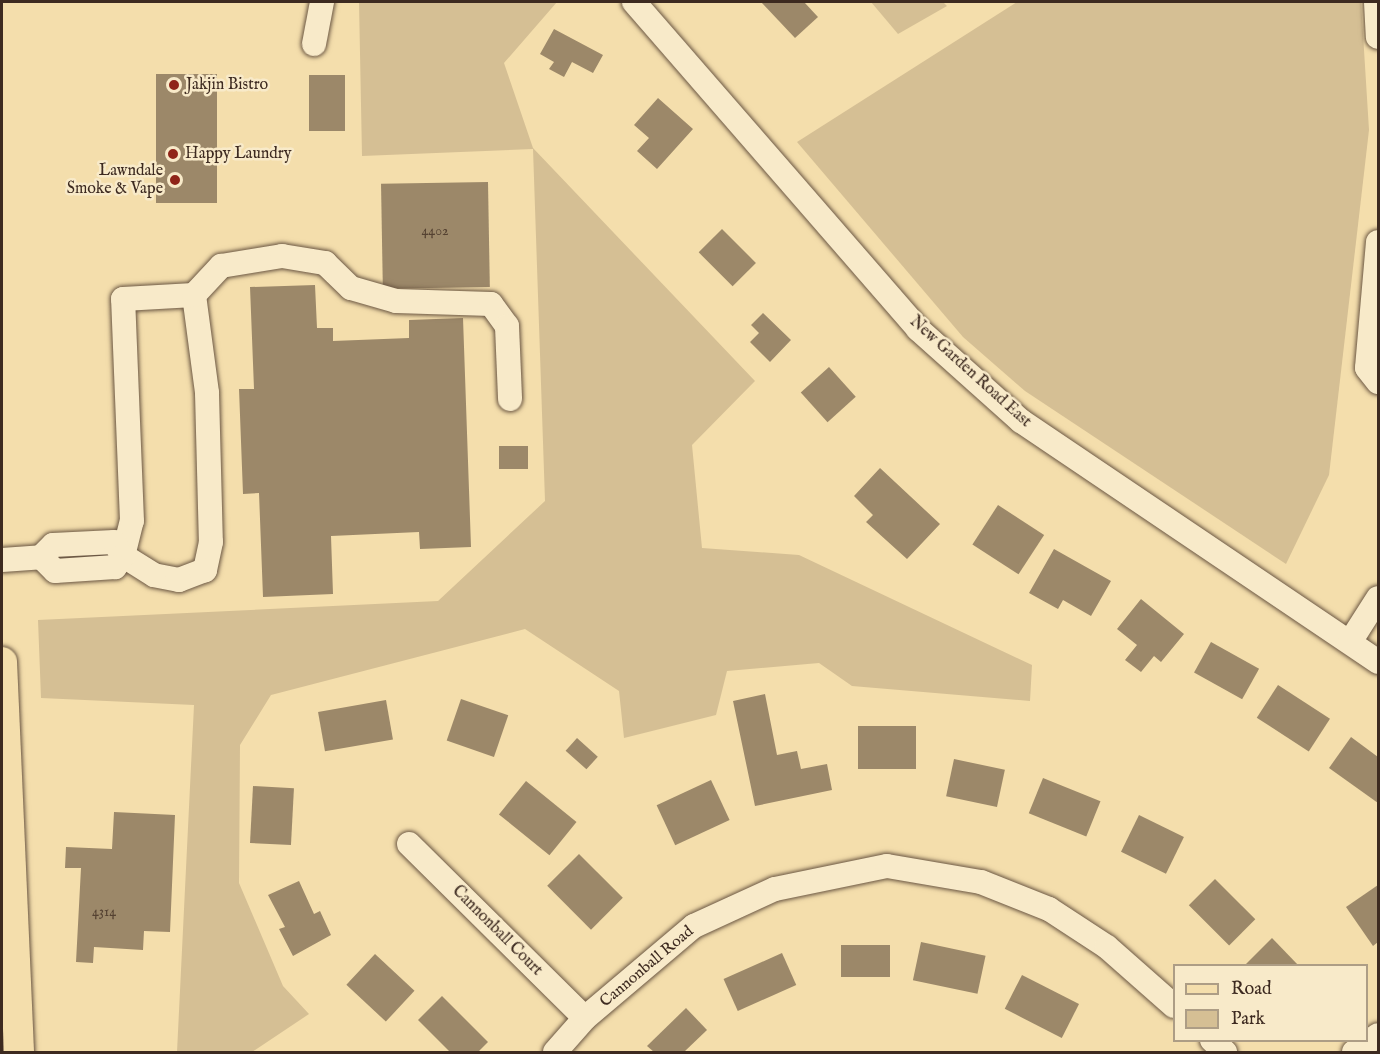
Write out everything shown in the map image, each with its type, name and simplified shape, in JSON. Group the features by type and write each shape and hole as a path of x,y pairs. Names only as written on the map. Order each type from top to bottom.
{"main road":[{"path":"2,662 19,1053"}],"street":[{"path":"314,44 322,2"},
{"name":"New Garden Road East","path":"634,2 918,329 1022,421 1378,662"},
{"path":"1376,2 1378,37"},
{"path":"1378,242 1367,368 1378,382"},
{"path":"2,560 41,557 55,571 115,567 123,556 132,521 123,299 194,295 221,266 282,256 325,263 351,288 396,301 491,304 507,326 510,399"},
{"path":"123,556 153,575 179,580 205,570 211,542 207,393 194,295"},
{"path":"1350,642 1378,598"},
{"name":"Cannonball Court","path":"409,844 585,1018"},
{"name":"Cannonball Road","path":"555,1053 585,1018 694,926 775,889 886,866 981,882 1049,909 1107,947 1173,1005"},
{"path":"1354,1053 1378,1035"},
{"path":"1213,1042 1225,1053"}],"green space":[{"path":"359,2 557,2 504,63 533,148 755,381 692,445 702,548 799,555 1032,665 1030,701 852,686 819,663 727,671 716,715 624,738 619,691 525,629 271,695 240,745 239,883 283,986 309,1014 252,1052 177,1052 194,705 41,698 38,620 438,601 545,501 533,149 362,156"},
{"path":"871,2 943,2 947,6 898,34"},
{"path":"1017,2 1361,2 1369,130 1329,475 1286,564 1025,391 963,337 797,142"}],"building":[{"path":"761,2 804,2 818,17 795,38"},
{"path":"554,29 603,55 593,73 572,62 564,77 549,69 554,62 540,54"},
{"path":"156,74 217,74 217,203 156,203"},
{"path":"309,75 345,75 345,131 309,131"},
{"path":"658,98 693,129 657,169 637,151 649,138 634,125"},
{"path":"488,182 490,287 383,289 381,184"},
{"path":"722,229 756,263 733,286 699,252"},
{"path":"315,285 317,328 333,328 333,341 409,338 409,320 463,318 471,547 420,549 419,532 331,536 333,594 263,597 259,493 243,494 239,389 254,389 250,287"},
{"path":"763,313 791,340 770,362 750,342 759,333 751,325"},
{"path":"829,367 856,397 828,422 801,392"},
{"path":"499,446 528,446 528,469 499,469"},
{"path":"880,468 940,524 907,559 866,522 873,515 854,496"},
{"path":"998,505 1044,535 1019,574 972,544"},
{"path":"1054,549 1111,581 1091,616 1063,600 1058,609 1029,593"},
{"path":"1141,599 1184,634 1161,662 1154,656 1141,672 1125,660 1137,645 1117,629"},
{"path":"1211,642 1259,669 1242,699 1194,673"},
{"path":"1278,685 1330,719 1309,751 1257,718"},
{"path":"765,694 777,755 797,751 801,769 827,764 832,790 755,806 733,701"},
{"path":"461,699 508,715 494,757 447,741"},
{"path":"386,700 393,739 325,751 318,712"},
{"path":"858,726 916,726 916,769 858,769"},
{"path":"1351,737 1378,757 1378,803 1329,768"},
{"path":"577,738 598,757 586,769 566,751"},
{"path":"954,759 1005,770 997,807 946,796"},
{"path":"1043,778 1100,801 1086,836 1029,813"},
{"path":"711,780 730,820 675,845 657,805"},
{"path":"526,781 577,822 549,855 499,814"},
{"path":"253,786 294,788 291,845 250,843"},
{"path":"114,812 175,815 170,932 144,931 143,950 94,947 93,963 76,962 81,868 65,868 66,847 112,849"},
{"path":"1139,815 1184,837 1166,874 1121,852"},
{"path":"579,854 623,898 591,930 547,886"},
{"path":"1215,879 1255,919 1229,945 1189,905"},
{"path":"299,881 314,914 320,911 331,935 293,956 279,929 285,927 268,895"},
{"path":"1378,885 1378,942 1373,946 1346,907"},
{"path":"1272,938 1297,964 1246,964"},
{"path":"921,942 986,956 977,994 913,980"},
{"path":"841,945 890,945 890,977 841,977"},
{"path":"782,953 796,985 738,1011 724,979"},
{"path":"375,954 414,991 386,1022 346,985"},
{"path":"1022,975 1079,1004 1062,1038 1005,1009"},
{"path":"442,996 488,1042 478,1052 450,1052 418,1020"},
{"path":"686,1008 707,1030 684,1052 654,1052 647,1046"}],"place":[{"name":"Jakjin Bistro","path":"174,85"},
{"name":"Happy Laundry","path":"173,154"},
{"name":"Lawndale Smoke & Vape","path":"175,180"}]}
